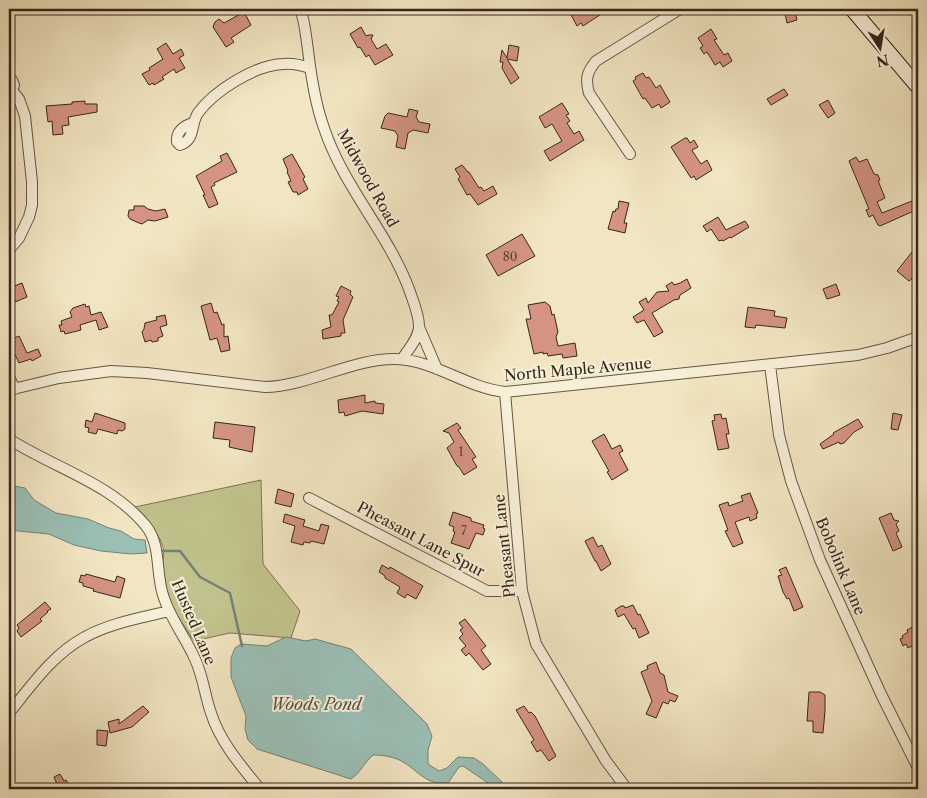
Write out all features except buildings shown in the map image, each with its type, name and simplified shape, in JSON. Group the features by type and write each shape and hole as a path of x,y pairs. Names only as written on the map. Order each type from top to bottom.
{"main road":[{"path":"852,9 918,87"}],"street":[{"name":"Midwood Road","path":"300,9 319,110 330,143 404,277 415,306 419,327 436,369"},
{"path":"630,154 589,92 586,82 587,72 596,61 680,9"},
{"path":"193,122 207,103 234,82 251,73 283,64 294,64 310,68"},
{"path":"9,78 13,82 10,91 19,99 25,116 32,182 32,205 29,217 19,238 9,250"},
{"path":"402,359 416,337 419,327"},
{"name":"North Maple Avenue","path":"12,389 66,377 111,371 147,373 265,387 280,386 357,365 402,359 436,369 479,387 505,392 770,365 874,352 918,336"},
{"name":"Bobolink Lane","path":"770,365 779,435 790,481 824,569 881,694 918,768"},
{"path":"9,377 12,389"},
{"name":"Pheasant Lane","path":"505,392 522,591 536,644 606,761 627,789"},
{"name":"Husted Lane","path":"9,440 99,488 130,509 147,527 156,547 159,582 169,611 196,659 211,714 239,764 260,789"},
{"name":"Pheasant Lane Spur","path":"310,498 487,591 522,591"},
{"path":"9,713 51,662 84,637 112,626 169,611"}],"green space":[{"path":"261,480 263,564 300,611 291,638 230,633 194,641 174,610 163,584 163,548 160,539 135,507"}],"water":[{"path":"9,485 25,488 34,500 56,513 88,519 121,531 134,539 145,540 147,553 131,554 101,551 74,545 49,534 9,530"},
{"name":"Woods Pond","path":"286,637 306,641 315,639 351,649 427,724 432,736 428,750 428,764 439,771 447,768 458,757 474,758 503,783 506,789 497,789 463,766 459,767 448,783 440,783 428,780 396,759 373,755 351,779 257,749 248,740 245,729 246,716 231,677 231,658 235,648 241,644 267,646"}],"waterway":[{"path":"163,551 180,551 200,577 230,593 242,646"}]}
